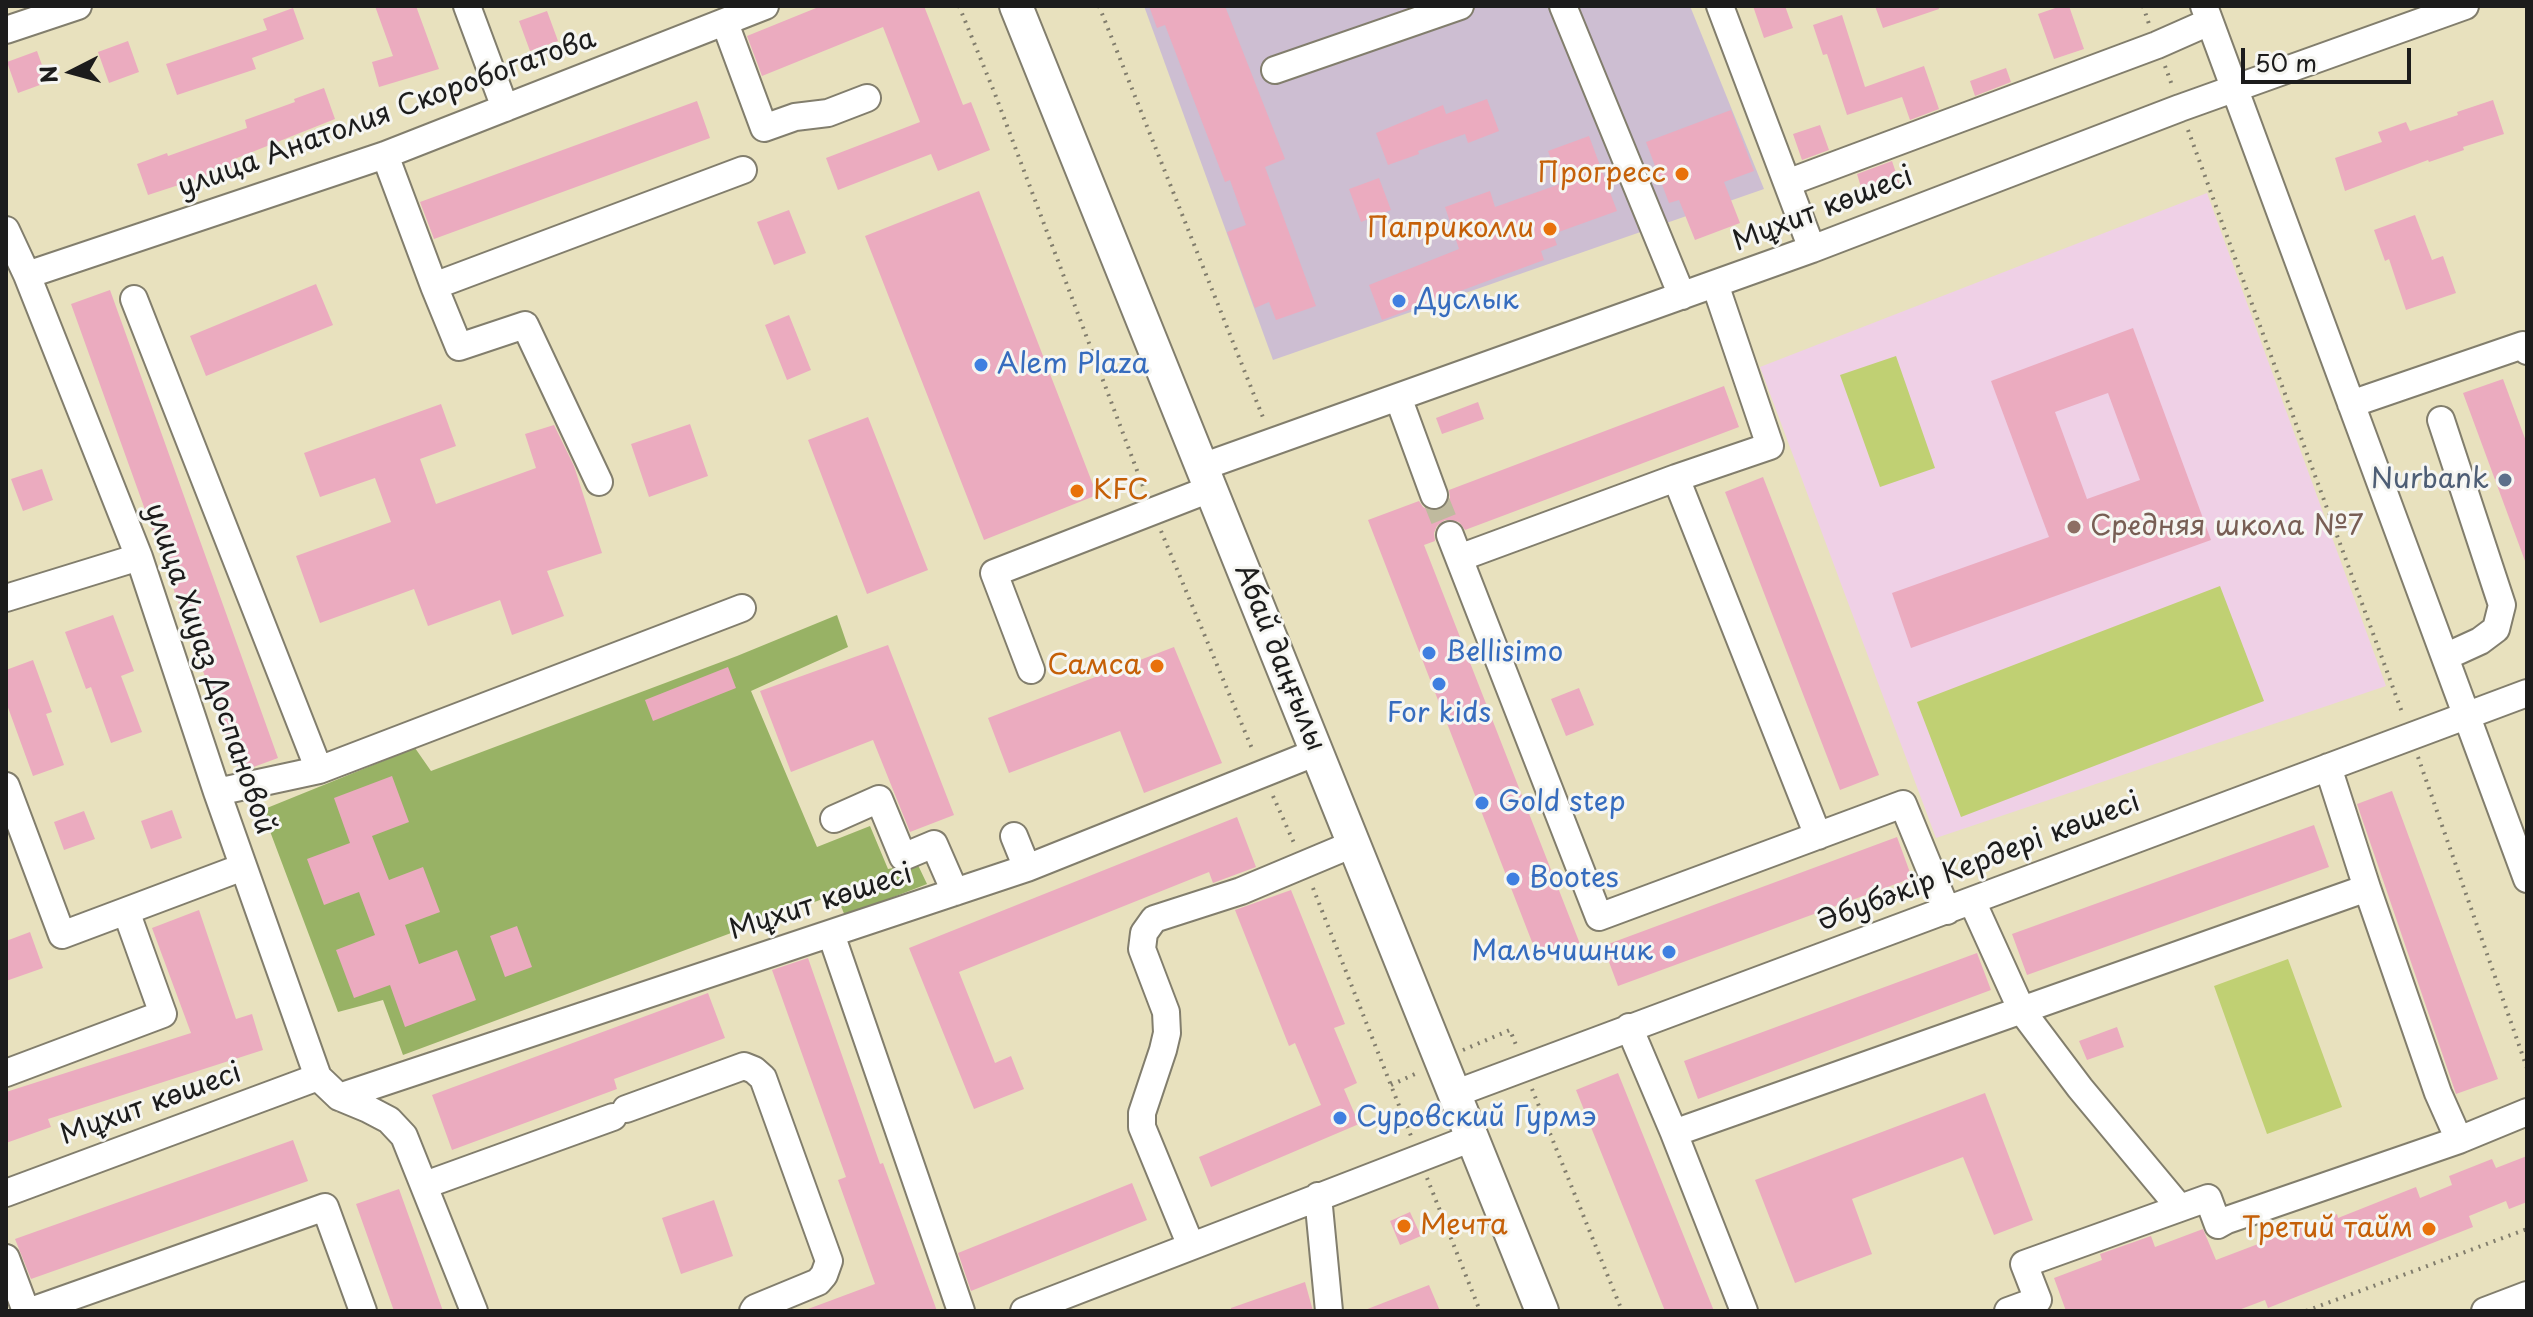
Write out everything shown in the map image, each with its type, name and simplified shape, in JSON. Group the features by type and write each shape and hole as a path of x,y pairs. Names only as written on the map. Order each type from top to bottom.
{"main road":[{"name":"Абай даңғылы","path":"1016,6 1542,1311"}],"street":[{"path":"6,30 78,6"},
{"path":"467,6 505,108"},
{"name":"улица Анатолия Скоробогатова","path":"27,275 385,155 765,6"},
{"path":"1275,70 1460,6"},
{"path":"1563,6 1682,296"},
{"path":"1720,6 1812,249"},
{"name":"Мұхит көшесі","path":"1031,670 994,573 1153,511 1206,478 1398,397 1812,249 2180,108 2465,6"},
{"path":"1787,183 2157,45 2207,14 2527,879"},
{"path":"725,23 764,128 795,117 828,113 867,98"},
{"path":"385,155 459,347 525,325 599,482"},
{"path":"434,286 743,170"},
{"name":"улица Хиуаз Доспановой","path":"6,230 27,275 139,557 217,792 318,1077 339,1097 389,1120 404,1136 474,1311"},
{"path":"1715,284 1770,446 1454,547 1599,917 1903,804 2022,1011 2080,1088 2180,1208"},
{"path":"134,299 319,770"},
{"path":"2351,404 2523,345 2527,351"},
{"path":"1398,397 1434,495"},
{"path":"2441,420 2502,605 2496,629 2480,641 2445,657"},
{"path":"1676,478 1818,836"},
{"path":"6,598 139,557"},
{"path":"217,792 319,770 742,608"},
{"name":"Әбубәкір Кердері көшесі","path":"1454,1094 2527,693"},
{"name":"Мұхит көшесі","path":"339,1097 1027,868 1317,752"},
{"path":"2328,767 2438,1093 2459,1140"},
{"path":"6,786 62,935 243,867"},
{"path":"834,819 879,799 903,857 934,844 955,892"},
{"path":"1014,836 1027,868"},
{"path":"1191,1246 1142,1127 1142,1113 1167,1033 1166,1012 1142,949 1144,933 1154,919 1241,891 1353,844"},
{"path":"1674,1133 2367,888"},
{"path":"6,1073 163,1014 126,911"},
{"path":"831,934 961,1311"},
{"path":"1629,1027 1744,1311"},
{"path":"425,1185 744,1066 763,1078 829,1261 818,1282 753,1311"},
{"name":"Мұхит көшесі","path":"6,1193 318,1077"},
{"path":"2008,1311 2038,1300 2024,1264 2208,1198 2218,1225 2459,1140 2527,1112"},
{"path":"1024,1311 1472,1138"},
{"path":"1318,1196 1329,1311"},
{"path":"6,1258 28,1311 325,1207 363,1311"},
{"path":"2485,1311 2527,1295"}],"path":[{"path":"959,6 1153,511 1304,864 1480,1311"},
{"path":"1099,6 1264,420"},
{"path":"2157,45 2410,735 2527,1068"},
{"path":"1461,1051 1510,1030 1517,1049"},
{"path":"1391,1085 1415,1074"},
{"path":"1531,1086 1622,1311"},
{"path":"2306,1311 2527,1229"}],"shaded area":[{"path":"1144,6 1690,6 1764,189 1273,360"},
{"name":"Средняя школа №7","path":"2207,193 2386,686 1936,838 1760,367"}],"green space":[{"path":"1896,356 1935,468 1880,487 1840,375"},
{"path":"2220,586 2264,701 1961,817 1917,702"},
{"path":"837,615 848,647 751,691 817,847 870,826 888,869 917,863 927,884 845,916 836,894 403,1055 383,1000 338,1012 262,810 415,748 431,771 737,656"},
{"path":"2288,959 2342,1107 2267,1134 2214,986"}],"building":[{"path":"375,6 416,6 439,69 379,87 372,62 393,56"},
{"path":"821,6 924,6 963,105 971,102 990,150 938,171 931,154 838,190 826,158 920,122 883,27 762,76 747,36"},
{"path":"1149,6 1225,6 1285,159 1265,167 1316,306 1276,320 1269,302 1255,308 1227,232 1246,225 1230,180 1225,182 1165,25 1157,28"},
{"path":"1753,6 1785,6 1793,28 1764,38"},
{"path":"1875,6 1938,6 1939,9 1883,28"},
{"path":"2069,6 2084,49 2054,59 2038,14"},
{"path":"293,8 304,39 252,58 256,69 177,95 166,64 267,30 263,19"},
{"path":"547,11 558,41 530,51 519,21"},
{"path":"1842,15 1865,87 1924,66 1939,109 1910,120 1902,97 1847,115 1827,54 1823,55 1813,25"},
{"path":"128,41 139,72 109,83 98,52"},
{"path":"37,51 48,82 18,93 7,62"},
{"path":"2006,68 2011,82 1975,96 1970,81"},
{"path":"324,88 335,119 232,160 234,167 148,195 137,164 247,128 245,120"},
{"path":"1487,99 1499,131 1468,143 1465,134 1388,165 1376,133 1443,105 1446,114"},
{"path":"2493,100 2504,134 2345,191 2335,158 2382,142 2378,132 2406,122 2410,131"},
{"path":"697,101 710,138 434,239 420,202"},
{"path":"1731,110 1754,171 1724,182 1740,223 1695,240 1679,200 1669,203 1646,142"},
{"path":"1820,125 1829,150 1802,160 1793,134"},
{"path":"1589,136 1617,211 1553,234 1557,245 1541,251 1544,260 1382,320 1369,285 1459,249 1445,207 1490,191 1495,207 1560,184 1548,151"},
{"path":"1892,161 1900,185 1864,197 1857,174"},
{"path":"1379,178 1391,210 1361,222 1349,189"},
{"name":"Alem Plaza","path":"979,191 1097,495 984,540 865,236"},
{"path":"789,210 806,253 774,265 757,222"},
{"path":"2415,215 2432,260 2443,256 2456,293 2406,310 2389,259 2385,261 2374,230"},
{"path":"316,284 333,325 206,376 190,336"},
{"path":"110,290 278,758 248,769 239,771 71,304"},
{"path":"789,315 811,370 787,380 765,325"},
{"path":"2133,328 2211,540 1911,648 1892,593 2049,537 1991,381","holes":["2108,393 2140,480 2087,499 2055,412"]},
{"path":"2503,379 2527,444 2525,561 2463,393"},
{"path":"1724,386 1739,427 1465,530 1459,522 1445,520 1437,526 1435,541 1424,545 1580,944 1539,960 1368,520 1419,501 1431,511 1440,510 1450,498 1449,490"},
{"path":"1478,402 1484,419 1442,434 1436,418"},
{"path":"441,404 456,446 420,459 436,504 536,468 525,434 554,425 574,466 602,553 547,571 564,616 512,635 500,600 428,626 414,589 320,623 296,556 391,522 375,478 320,497 304,453"},
{"path":"868,417 928,570 867,594 808,440"},
{"path":"690,424 708,476 649,497 631,444"},
{"path":"42,469 53,500 23,511 11,479"},
{"path":"1763,477 1879,775 1840,790 1725,492"},
{"path":"113,615 134,671 121,676 142,732 111,743 91,687 86,689 65,632"},
{"path":"888,645 954,815 910,832 873,740 791,772 760,691"},
{"path":"1174,647 1222,763 1144,793 1120,731 1009,773 988,718"},
{"path":"33,660 52,712 46,714 64,765 33,776 6,702 6,670"},
{"path":"728,667 736,688 653,721 645,700"},
{"path":"1579,688 1594,725 1566,736 1551,699"},
{"path":"392,776 409,822 372,836 389,880 423,867 440,912 405,925 419,964 457,950 476,1000 405,1027 390,985 354,998 336,950 375,935 359,892 324,905 307,859 350,843 334,798"},
{"path":"2392,791 2498,1079 2456,1094 2357,804"},
{"path":"172,810 182,838 151,849 141,821"},
{"path":"84,811 95,839 64,850 54,822"},
{"path":"1237,817 1256,867 1213,883 1209,872 959,972 995,1063 1011,1056 1024,1089 974,1109 909,948"},
{"path":"2314,825 2329,867 2027,975 2012,934"},
{"path":"1897,837 1912,878 1618,986 1603,946"},
{"path":"1291,890 1345,1024 1334,1028 1357,1083 1344,1089 1359,1124 1211,1187 1199,1157 1321,1105 1295,1043 1289,1046 1235,910"},
{"path":"199,910 236,1019 252,1014 263,1050 48,1119 51,1127 6,1143 6,1092 191,1033 152,928"},
{"path":"517,926 532,967 505,977 490,936"},
{"path":"30,932 43,968 6,981 6,941"},
{"path":"1977,953 1991,990 1698,1099 1684,1061"},
{"path":"808,958 880,1164 883,1163 937,1311 808,1311 875,1284 838,1180 846,1177 772,970"},
{"path":"708,993 725,1038 614,1079 617,1089 452,1150 432,1095"},
{"path":"2117,1027 2124,1047 2087,1060 2079,1041"},
{"path":"1618,1073 1714,1311 1665,1311 1576,1090"},
{"path":"1985,1093 2033,1220 1994,1235 1963,1157 1852,1199 1872,1254 1795,1283 1755,1180"},
{"path":"293,1140 308,1181 31,1279 15,1239"},
{"path":"2527,1156 2527,1202 2509,1209 2506,1201 2469,1216 2473,1227 2268,1308 2265,1300 2236,1311 2066,1311 2054,1278 2102,1260 2100,1254 2151,1236 2155,1247 2203,1229 2216,1260 2416,1187 2420,1198 2452,1185 2449,1176 2492,1159 2496,1168"},
{"path":"1132,1183 1147,1220 971,1291 958,1253"},
{"path":"399,1189 443,1311 394,1311 356,1204"},
{"path":"714,1200 733,1256 681,1274 662,1218"},
{"path":"1410,1212 1421,1236 1400,1245 1390,1221"},
{"path":"1305,1282 1313,1311 1231,1311 1231,1308"},
{"path":"1429,1285 1440,1311 1365,1311 1365,1310"}],"tunnel":[{"path":"1434,495 1450,535"}],"place":[{"name":"Прогресс","path":"1682,174"},
{"name":"Паприколли","path":"1550,229"},
{"name":"Дуслык","path":"1399,301"},
{"name":"Alem Plaza","path":"981,365"},
{"name":"Nurbank","path":"2505,480"},
{"name":"KFC","path":"1077,491"},
{"name":"Средняя школа №7","path":"2074,527"},
{"name":"Bellisimo","path":"1429,653"},
{"name":"Самса","path":"1157,666"},
{"name":"For kids","path":"1439,684"},
{"name":"Gold step","path":"1482,803"},
{"name":"Bootes","path":"1513,879"},
{"name":"Мальчишник","path":"1669,952"},
{"name":"Суровский Гурмэ","path":"1340,1118"},
{"name":"Мечта","path":"1404,1226"},
{"name":"Третий тайм","path":"2429,1229"}]}
